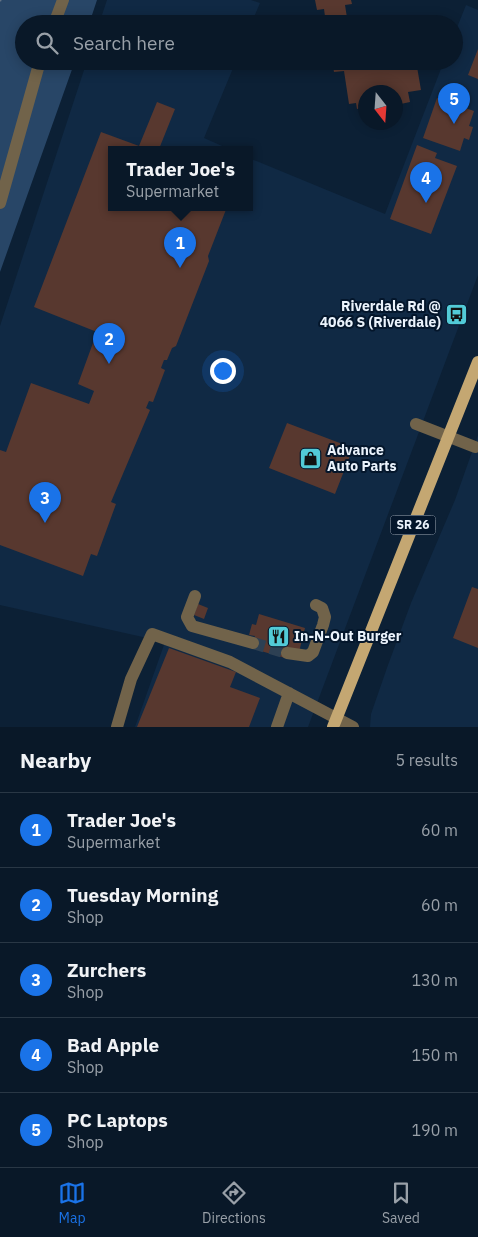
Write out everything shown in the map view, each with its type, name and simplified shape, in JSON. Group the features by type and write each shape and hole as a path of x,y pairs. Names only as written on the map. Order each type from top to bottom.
{"main road":[{"name":"SR 26","path":"334,723 478,362"}],"street":[{"path":"57,15 63,0"},
{"path":"0,203 37,70"},
{"path":"416,424 475,447"},
{"path":"195,596 187,617 192,626 253,643"},
{"path":"287,653 302,657 308,656 313,652 325,617 322,608 316,605"},
{"path":"117,727 131,679 152,634 230,662 289,693 334,723 353,727"},
{"path":"277,727 289,693"}],"shaded area":[{"path":"0,0 97,0 92,15 15,15 15,70 72,70 0,272"},
{"path":"107,0 251,0 260,3 255,15 102,15"},
{"path":"466,5 478,10 478,275 308,727 135,727 165,642 0,605 0,326 84,70 232,70 204,138 222,146 108,146 108,211 253,211 253,160 385,214 441,70 463,70 462,15"},
{"path":"478,435 478,727 370,727 371,714 388,665 411,603 455,500"}],"building":[{"path":"315,0 351,0 352,4 345,5 347,15 325,15 324,9 317,10"},
{"path":"478,49 478,79 468,75"},
{"path":"334,70 418,70 421,90 408,92 410,102 403,104 403,85 358,85 357,109 356,103 349,104 344,71 334,72"},
{"path":"437,98 474,111 469,126 473,127 469,140 464,138 460,151 423,138"},
{"path":"157,102 175,109 160,146 139,146"},
{"path":"101,132 139,146 108,146 108,211 225,211 208,256 209,261 176,346 172,348 167,360 164,360 161,368 165,370 153,402 149,401 146,408 150,410 111,502 116,504 97,556 91,554 83,576 0,545 0,450 6,452 31,383 89,404 94,391 78,384 97,332 34,307"},
{"path":"417,145 437,153 435,158 457,166 431,234 390,219"},
{"name":"Advance Auto Parts","path":"287,423 353,448 335,494 269,468"},
{"path":"472,587 478,589 478,648 453,638"},
{"path":"198,604 208,608 204,619 194,615"},
{"name":"In-N-Out Burger","path":"259,614 305,628 299,652 285,658 251,648 255,636 249,635 252,624 256,625"},
{"path":"169,648 236,672 230,687 260,698 249,727 137,727"}],"tunnel":[{"path":"253,643 287,653"}],"place":[{"name":"PC Laptops","path":"454,124"},
{"name":"Bad Apple","path":"426,203"},
{"name":"Trader Joe's","path":"180,268"},
{"name":"Riverdale Rd @ 4066 S (Riverdale)","path":"457,314"},
{"name":"Tuesday Morning","path":"109,364"},
{"name":"Advance Auto Parts","path":"311,458"},
{"name":"Zurchers","path":"45,523"},
{"name":"In-N-Out Burger","path":"278,636"}]}
